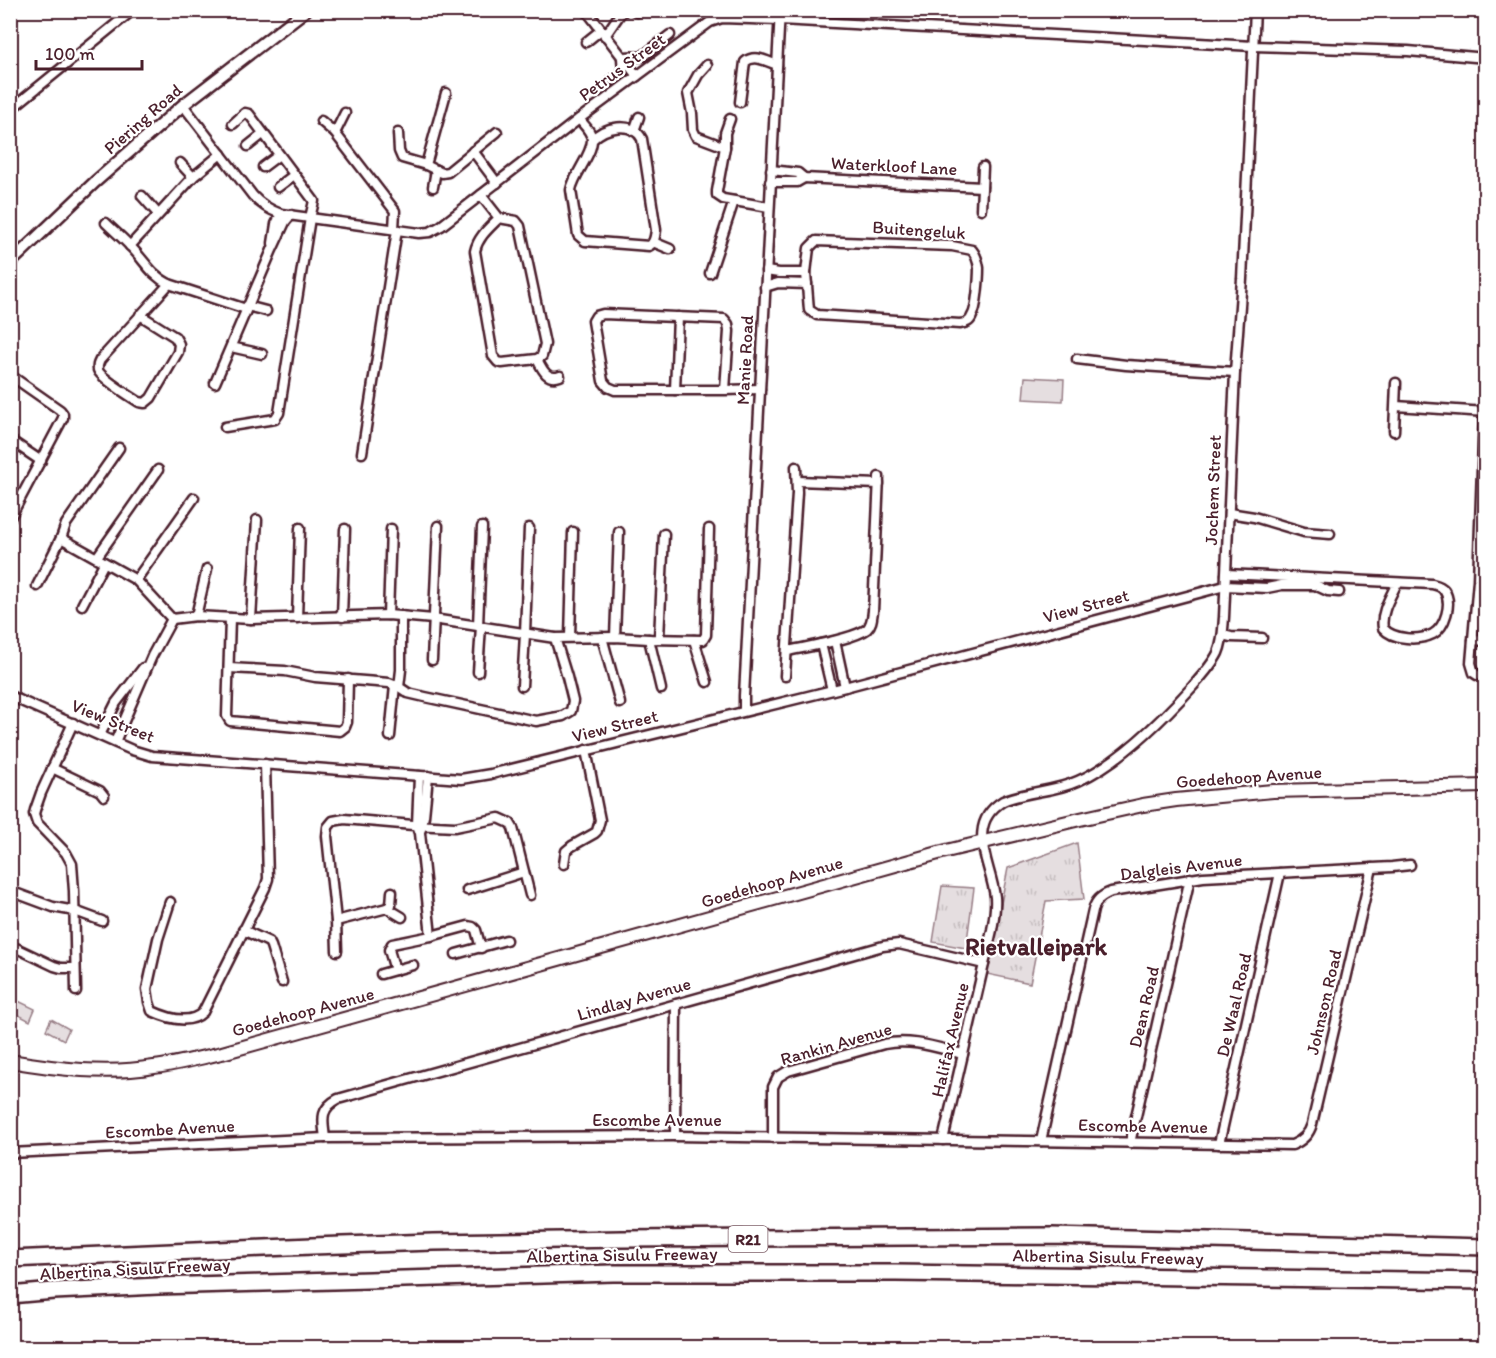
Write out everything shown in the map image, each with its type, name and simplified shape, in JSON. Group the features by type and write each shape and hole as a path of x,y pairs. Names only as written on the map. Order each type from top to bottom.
{"highway":[{"name":"Albertina Sisulu Freeway","path":"10,1259 334,1245 633,1239 1052,1236 1485,1247"},
{"name":"Albertina Sisulu Freeway","path":"10,1295 170,1286 613,1274 896,1273 1485,1281"}],"main road":[{"name":"Goedehoop Avenue","path":"10,1061 77,1070 116,1070 153,1068 222,1053 982,842 1143,805 1282,791 1485,786"}],"street":[{"path":"10,110 133,10"},
{"name":"Piering Road","path":"10,263 95,182 183,105 306,10"},
{"path":"586,10 637,76"},
{"path":"586,42 603,33 625,10"},
{"path":"692,10 701,10"},
{"name":"Jochem Street","path":"982,842 984,822 990,811 999,803 1007,799 1057,789 1096,772 1149,731 1183,697 1218,653 1223,635 1255,10"},
{"name":"Petrus Street","path":"183,105 259,202 272,211 420,233 430,232 710,22 726,14 780,15 1253,46 1408,51 1485,58"},
{"name":"Manie Road","path":"744,711 780,15"},
{"path":"622,58 628,55 643,56 670,35"},
{"path":"612,80 623,72 622,58"},
{"path":"740,102 745,63 750,58 777,65"},
{"path":"707,65 698,75 688,93 693,130 696,136 725,147"},
{"path":"426,165 446,93"},
{"path":"225,428 275,419 279,413 314,200 247,113 233,124"},
{"path":"335,133 345,113"},
{"path":"634,130 639,117"},
{"path":"730,118 725,134 717,195 723,200 769,207"},
{"path":"579,119 590,132 592,140"},
{"path":"321,121 335,133 394,211 396,229 362,453"},
{"path":"618,126 634,130 642,139 656,230 653,242 646,246 585,241 578,235 571,194 592,140 598,133 618,126"},
{"path":"398,133 402,158 426,165 442,173 448,172 497,132"},
{"path":"248,146 263,134"},
{"path":"473,152 497,183"},
{"path":"130,246 194,177 221,154"},
{"path":"263,167 279,155"},
{"path":"180,163 194,177"},
{"name":"Waterkloof Lane","path":"981,209 983,167"},
{"path":"433,187 436,170"},
{"name":"Waterkloof Lane","path":"771,170 798,173 804,178"},
{"path":"278,187 294,175"},
{"name":"Waterkloof Lane","path":"770,182 797,182 804,178 982,187"},
{"path":"481,195 499,218 516,221 522,231 545,344 542,356 537,359 502,363 493,356 475,251 477,243 499,218"},
{"path":"142,196 158,214"},
{"path":"710,273 734,201"},
{"path":"272,250 276,224 281,214"},
{"path":"215,383 272,250 285,222 291,215"},
{"path":"105,224 130,246 154,274 169,284 246,308 266,311"},
{"name":"Buitengeluk","path":"820,241 964,247 972,249 979,267 973,316 960,324 817,315 809,310 806,273 809,248 813,243 820,241"},
{"path":"653,242 670,249"},
{"path":"766,271 806,273"},
{"path":"765,286 778,283 807,284"},
{"path":"140,315 175,337 179,344 178,352 151,398 145,403 139,402 101,375 98,368 100,360 140,315 169,284"},
{"path":"725,390 728,324 724,319 603,314 596,316 593,321 603,381 615,390 725,390 760,389"},
{"path":"675,390 678,317"},
{"path":"231,347 262,354"},
{"path":"537,359 547,376 553,378 560,376"},
{"path":"1077,359 1135,366 1235,372"},
{"path":"10,375 63,414 61,423 13,506 10,518"},
{"path":"1394,431 1396,383"},
{"path":"1396,406 1485,412 1482,580 1473,640 1472,669 1474,673 1485,676"},
{"path":"10,440 40,461"},
{"path":"37,586 66,524 119,448"},
{"path":"785,676 797,493 796,467"},
{"path":"82,605 100,560 158,470"},
{"path":"788,651 859,633 869,628 872,621 879,480 797,481"},
{"path":"136,580 194,498"},
{"path":"1229,513 1254,517 1304,532 1330,534"},
{"path":"251,619 257,520"},
{"path":"432,660 438,526"},
{"path":"478,672 482,527"},
{"path":"297,618 300,528"},
{"path":"522,686 529,528"},
{"path":"342,617 345,529"},
{"path":"388,615 391,529"},
{"path":"172,620 196,616 251,619 388,615 433,619 555,638 615,637 704,640 709,529"},
{"path":"570,637 573,532"},
{"path":"615,637 619,532"},
{"path":"659,638 664,534"},
{"path":"61,538 136,580 172,620"},
{"path":"196,616 207,568"},
{"path":"1226,574 1432,584 1440,586 1447,599 1447,610 1442,625 1432,634 1402,638 1393,636 1383,628 1383,616 1397,583"},
{"name":"View Street","path":"10,696 132,750 152,756 461,779 845,687 1225,586 1267,588 1282,585 1315,585 1328,591 1340,592"},
{"path":"390,736 401,670 401,616"},
{"path":"230,618 227,716 230,721 340,730 345,727 346,722 348,679"},
{"path":"115,742 152,656 172,620"},
{"path":"1223,635 1262,638"},
{"path":"602,637 620,703"},
{"path":"229,668 285,671 307,676 389,683 408,693 536,721 563,716 571,711 573,701 555,638"},
{"path":"649,639 661,689"},
{"path":"694,640 707,682"},
{"path":"834,640 845,687"},
{"path":"1473,640 1485,641"},
{"path":"822,644 832,690"},
{"path":"100,735 116,703 152,656"},
{"path":"72,723 35,810 35,819 40,828 66,853 72,864 75,911 75,991"},
{"path":"564,864 566,851 595,833 599,827 600,820 586,750"},
{"path":"170,902 158,939 147,989 149,1002 152,1011 166,1017 180,1020 190,1019 200,1015 268,879 266,764"},
{"path":"52,768 100,791 104,796"},
{"path":"424,776 424,816 420,828 431,936"},
{"path":"337,951 327,836 328,827 333,821 344,819 420,828 455,827 494,819 506,820 513,828 530,895"},
{"name":"Halifax Avenue","path":"943,1140 992,930 995,902 982,842"},
{"name":"Dalgleis Avenue","path":"1041,1142 1093,910 1097,900 1102,896 1111,892 1190,878 1410,865"},
{"name":"Johnson Road","path":"1302,1140 1312,1124 1372,868"},
{"path":"467,890 524,872"},
{"name":"De Waal Road","path":"1219,1144 1280,873"},
{"name":"Dean Road","path":"1130,1143 1190,878"},
{"path":"10,891 53,907 75,911 102,921"},
{"path":"336,921 387,908 391,905 392,892"},
{"path":"387,908 402,917"},
{"path":"394,970 390,946 468,926 476,930 481,948"},
{"path":"243,930 269,942 282,982"},
{"path":"456,954 506,940"},
{"name":"Lindlay Avenue","path":"325,1138 322,1116 328,1106 338,1100 892,944 984,964"},
{"path":"10,945 54,966 74,968"},
{"path":"381,974 412,965"},
{"path":"675,1136 676,1004"},
{"name":"Rankin Avenue","path":"773,1138 773,1087 778,1077 788,1071 897,1041 963,1054"},
{"name":"Escombe Avenue","path":"10,1153 325,1138 675,1136 1288,1145 1302,1140"}],"green space":[{"path":"1025,377 1064,379 1063,401 1023,399"},
{"path":"1077,843 1084,899 1046,901 1030,983 987,974 1008,868"},
{"path":"942,886 974,888 966,948 933,942"},
{"path":"10,997 35,1009 30,1021 11,1011"},
{"path":"51,1019 69,1029 64,1040 46,1030"}],"district":[{"name":"Rietvalleipark","path":"1036,947"}]}
